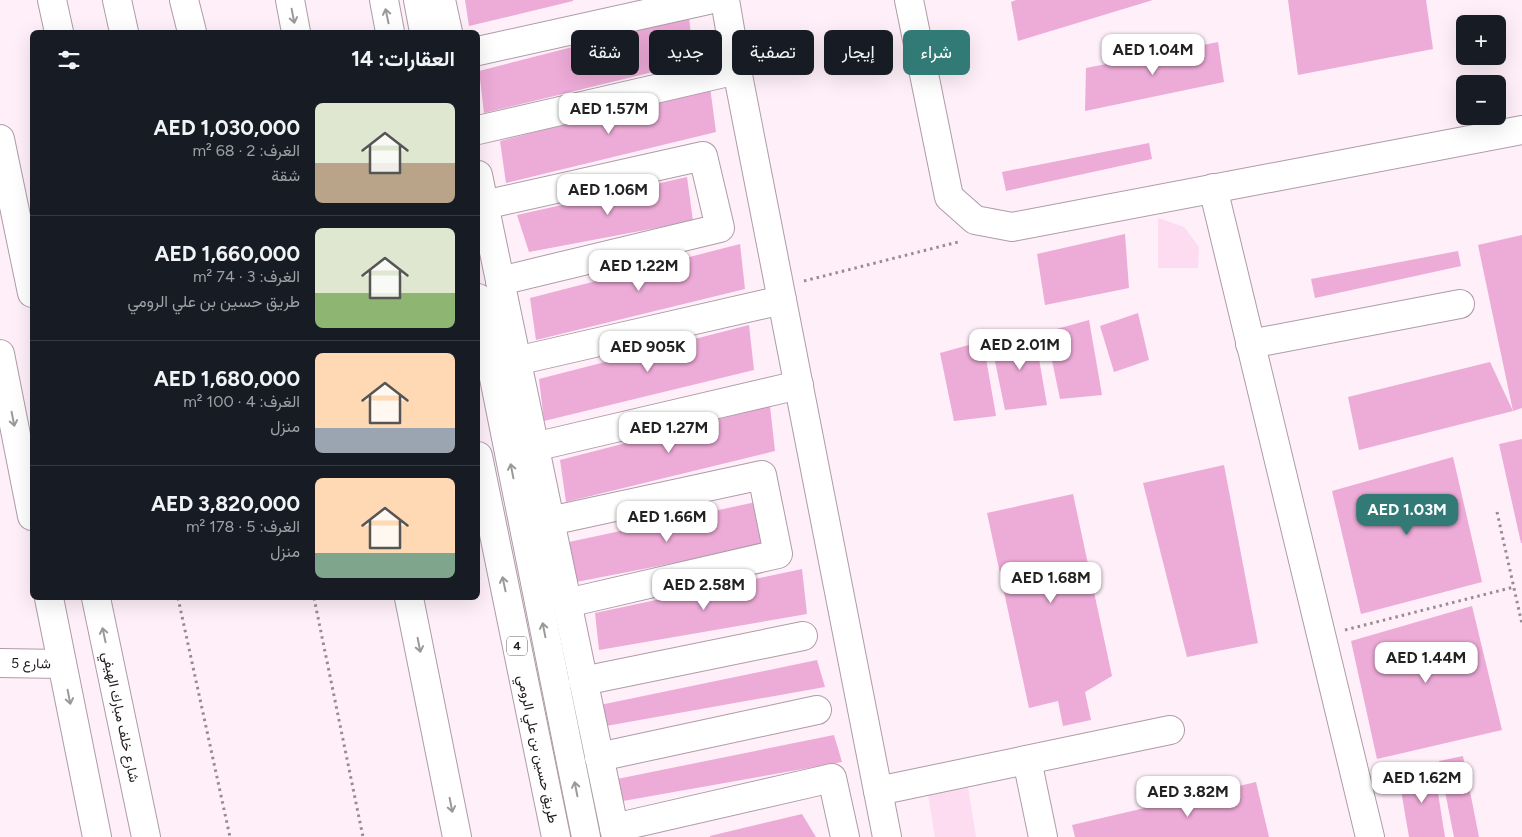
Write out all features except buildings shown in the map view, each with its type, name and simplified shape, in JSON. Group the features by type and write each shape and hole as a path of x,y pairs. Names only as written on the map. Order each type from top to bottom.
{"main road":[{"path":"52,0 59,30"},
{"path":"117,0 124,30"},
{"path":"184,0 192,30"},
{"path":"290,0 296,30"},
{"path":"384,0 390,30"},
{"path":"418,0 424,30"},
{"path":"441,0 448,30"},
{"path":"480,51 708,0"},
{"path":"725,0 732,41"},
{"path":"909,0 949,197 975,220 1012,227 1522,130"},
{"path":"480,130 732,71"},
{"path":"738,75 887,837"},
{"path":"0,139 21,184 30,272"},
{"path":"484,205 704,156 720,228 500,281"},
{"path":"480,185 615,832 832,778 845,837"},
{"path":"1213,188 1370,837"},
{"path":"516,362 781,293"},
{"path":"1250,344 1460,304"},
{"path":"480,308 586,837"},
{"path":"0,354 30,506"},
{"path":"534,447 799,385"},
{"name":"طريق حسين بن علي الرومي","path":"480,466 556,837"},
{"path":"550,521 762,475 778,554 567,603"},
{"path":"49,600 97,837"},
{"name":"شارع خلف مبارك الهيفي","path":"96,600 146,837"},
{"path":"409,600 457,837"},
{"path":"583,681 803,636"},
{"name":"شارع 5","path":"0,662 62,664"},
{"path":"599,757 817,710"},
{"path":"878,791 1170,730"},
{"path":"1027,760 1043,837"}],"path":[{"path":"781,293 958,242 975,220"},
{"path":"1497,512 1522,624"},
{"path":"1321,636 1514,587"},
{"path":"178,600 230,837"},
{"path":"314,600 363,837"}],"shaded area":[{"path":"1158,218 1184,227 1199,247 1198,268 1158,268"},
{"path":"968,787 976,837 935,837 928,794"}]}
